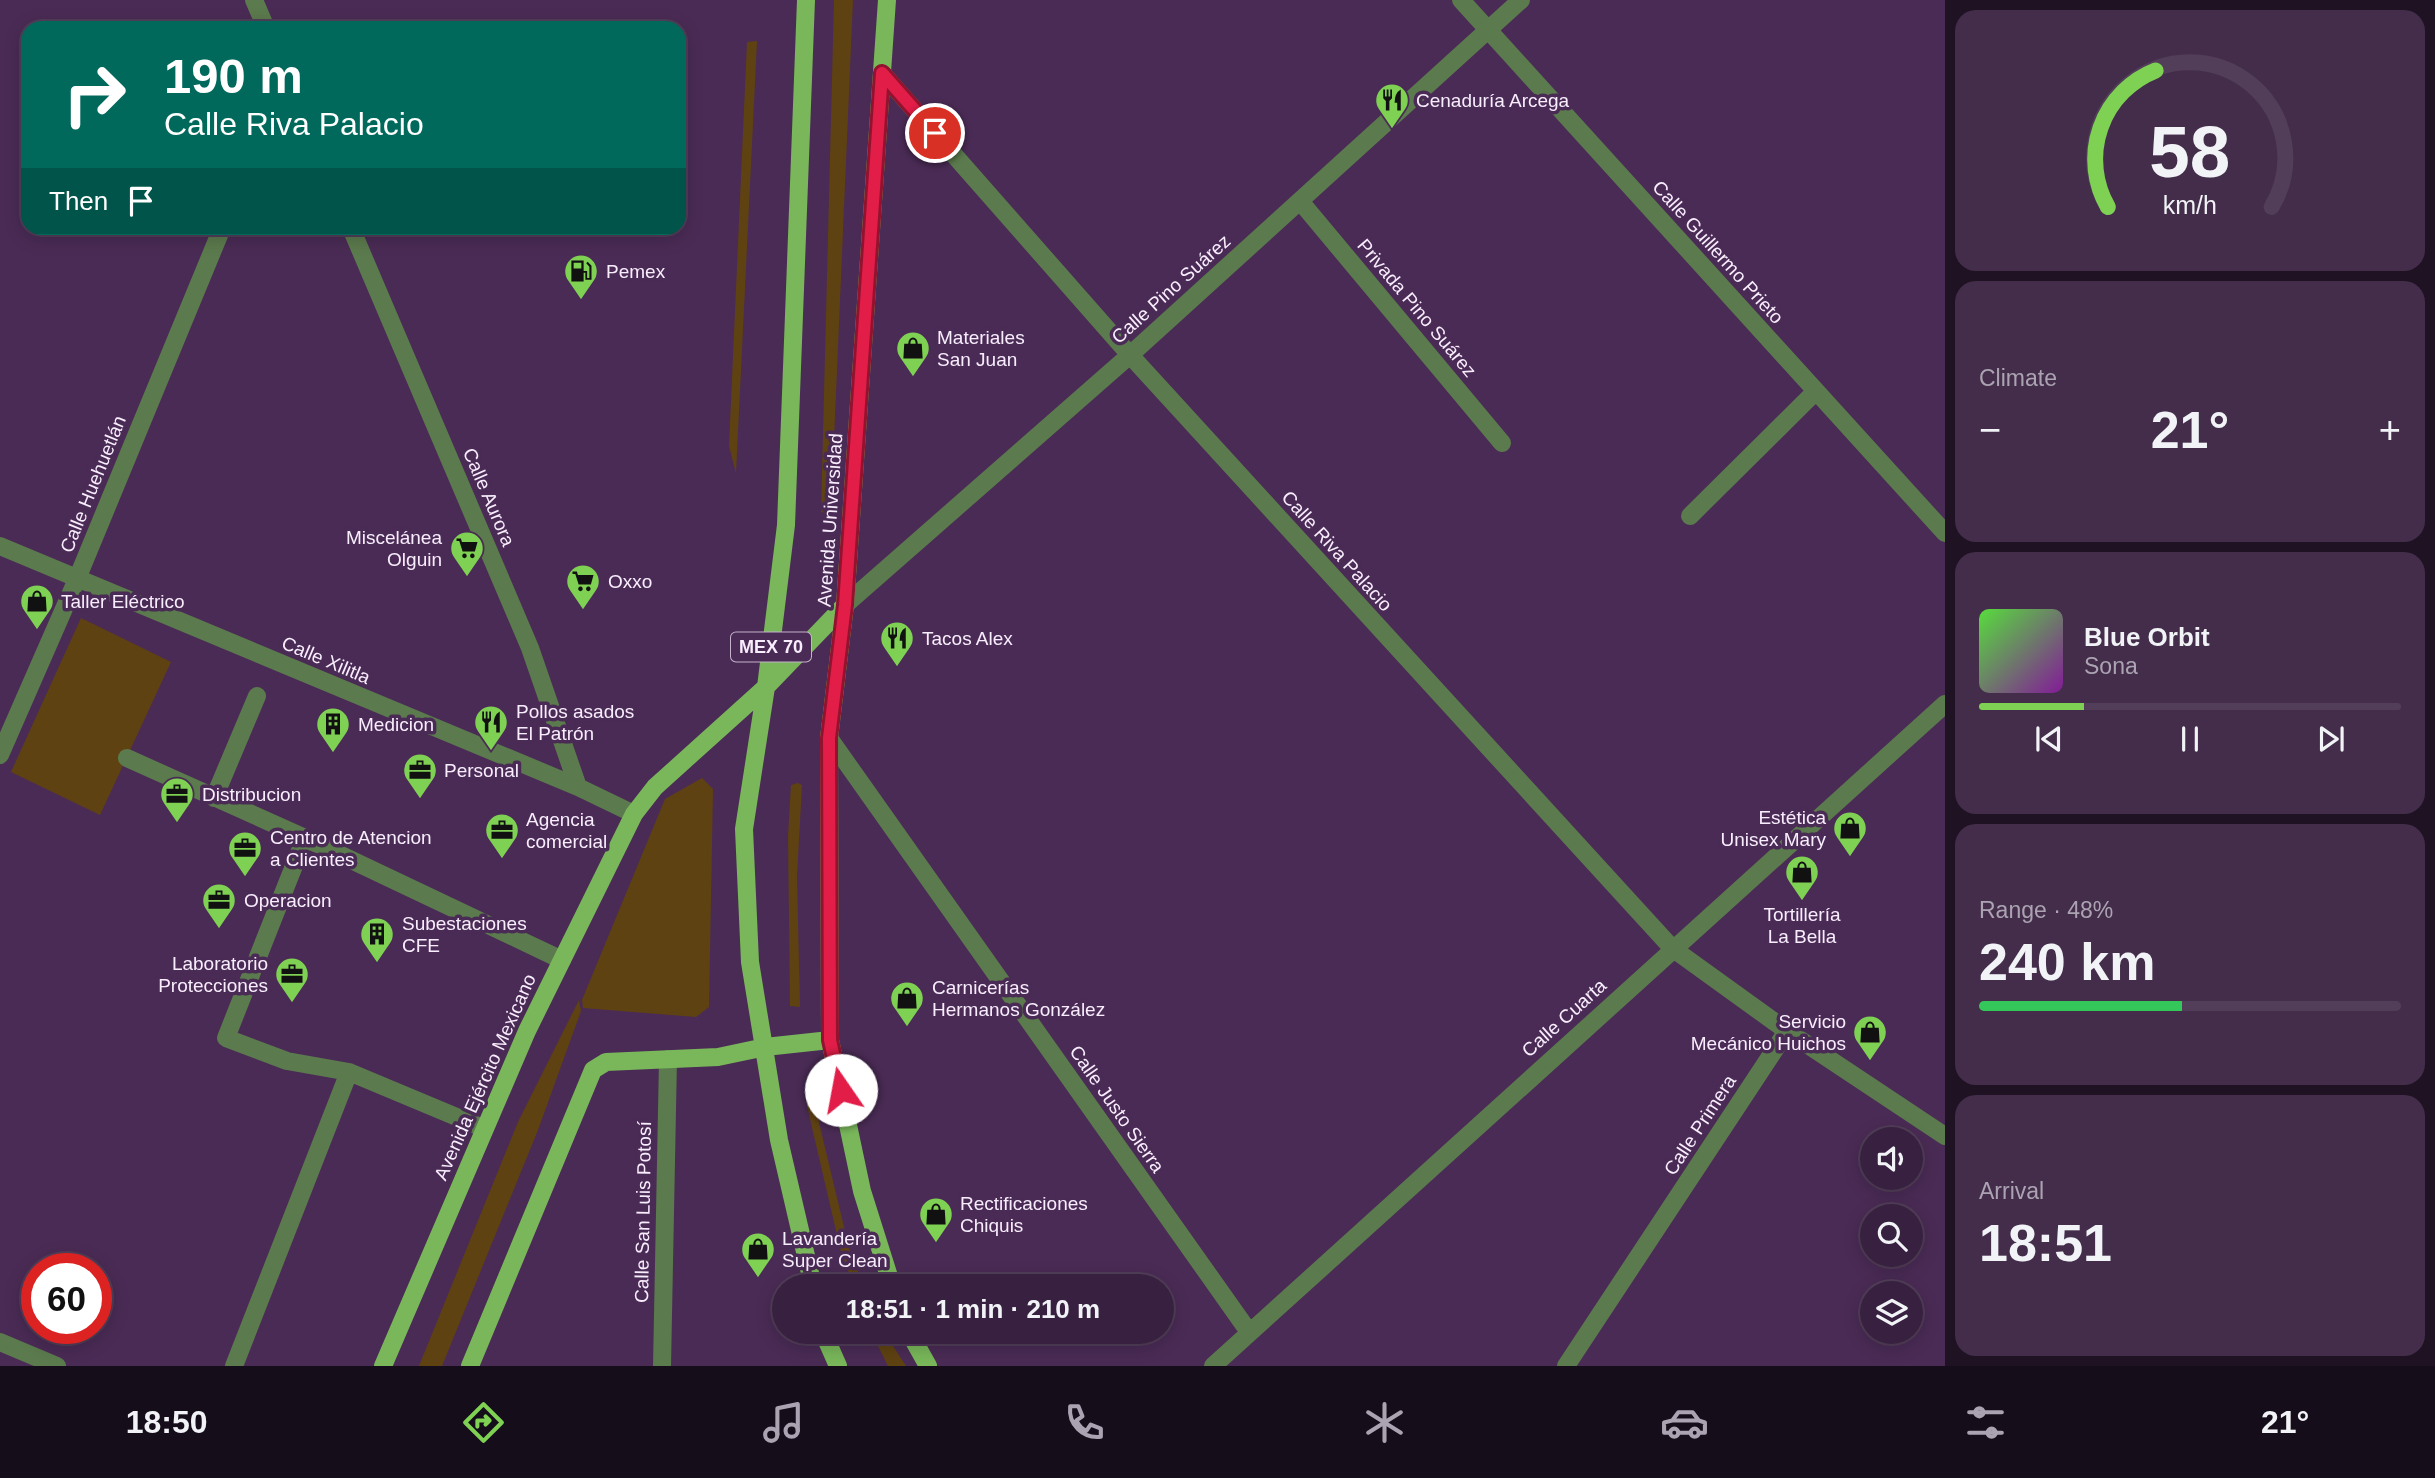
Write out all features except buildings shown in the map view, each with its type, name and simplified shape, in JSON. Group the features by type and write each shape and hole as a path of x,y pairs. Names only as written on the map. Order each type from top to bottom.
{"main road":[{"name":"MEX 70","path":"806,0 786,525 766,687 744,829 750,962 779,1140 810,1274"},
{"name":"Avenida Universidad","path":"887,0 845,605 829,738 830,1040 862,1191 888,1274"},
{"name":"Avenida Ejército Mexicano","path":"383,1366 484,1128 634,814 655,787 766,687 845,605"},
{"path":"470,1366 593,1070 606,1062 718,1057 765,1046 830,1040"},
{"path":"828,1344 838,1366"},
{"path":"916,1344 928,1366"}],"street":[{"path":"254,0 263,21"},
{"name":"Calle Guillermo Prieto","path":"1461,0 1945,533"},
{"name":"Calle Pino Suárez","path":"845,605 1130,355 1521,0"},
{"name":"Calle Riva Palacio","path":"882,73 1130,355 1672,948 1787,1031"},
{"name":"Privada Pino Suárez","path":"1300,201 1502,443"},
{"name":"Calle Huehuetlán","path":"0,755 77,579 219,235"},
{"name":"Calle Aurora","path":"354,235 530,648 578,787"},
{"path":"1690,516 1816,391"},
{"name":"Calle Xilitla","path":"0,546 578,787 634,814"},
{"path":"215,798 257,696"},
{"name":"Calle Cuarta","path":"1213,1366 1672,948 1945,704"},
{"name":"Calle Justo Sierra","path":"829,738 1249,1332"},
{"path":"127,758 305,838 562,960"},
{"path":"305,838 226,1038 288,1061 349,1072 484,1128"},
{"path":"1787,1031 1945,1136"},
{"name":"Calle Primera","path":"1566,1366 1787,1031"},
{"name":"Calle San Luis Potosí","path":"662,1366 668,1059"},
{"path":"234,1366 349,1072"},
{"path":"0,1342 57,1366"}],"shaded area":[{"path":"834,0 853,0 831,509 827,514 821,512"},
{"path":"757,41 736,473 729,446 747,42"},
{"path":"81,618 171,662 100,815 11,772"},
{"path":"702,778 713,789 709,1007 696,1017 583,1008 582,1000 665,799"},
{"path":"791,785 802,785 797,876 800,1007 790,1006 788,836"},
{"path":"579,1000 581,1011 538,1130 442,1366 419,1366 518,1122"},
{"path":"810,1085 850,1252 859,1274 849,1274 841,1252 807,1106"},
{"path":"877,1344 892,1344 906,1366 888,1366"}],"place":[{"name":"Cenaduría Arcega","path":"1392,130"},
{"name":"Pemex","path":"581,301"},
{"name":"Materiales San Juan","path":"913,378"},
{"name":"Miscelánea Olguin","path":"467,578"},
{"name":"Oxxo","path":"583,611"},
{"name":"Taller Eléctrico","path":"37,631"},
{"name":"Tacos Alex","path":"897,668"},
{"name":"Pollos asados El Patrón","path":"491,752"},
{"name":"Medicion","path":"333,754"},
{"name":"Personal","path":"420,800"},
{"name":"Distribucion","path":"177,824"},
{"name":"Estética Unisex Mary","path":"1850,858"},
{"name":"Agencia comercial","path":"502,860"},
{"name":"Centro de Atencion a Clientes","path":"245,878"},
{"name":"Tortillería La Bella","path":"1802,902"},
{"name":"Operacion","path":"219,930"},
{"name":"Subestaciones CFE","path":"377,964"},
{"name":"Laboratorio Protecciones","path":"292,1004"},
{"name":"Carnicerías Hermanos González","path":"907,1028"},
{"name":"Servicio Mecánico Huichos","path":"1870,1062"},
{"name":"Rectificaciones Chiquis","path":"936,1244"},
{"name":"Lavandería Super Clean","path":"758,1279"}],"route":[{"path":"841,1090 830,1040 829,738 845,605 882,73 935,133"}]}
